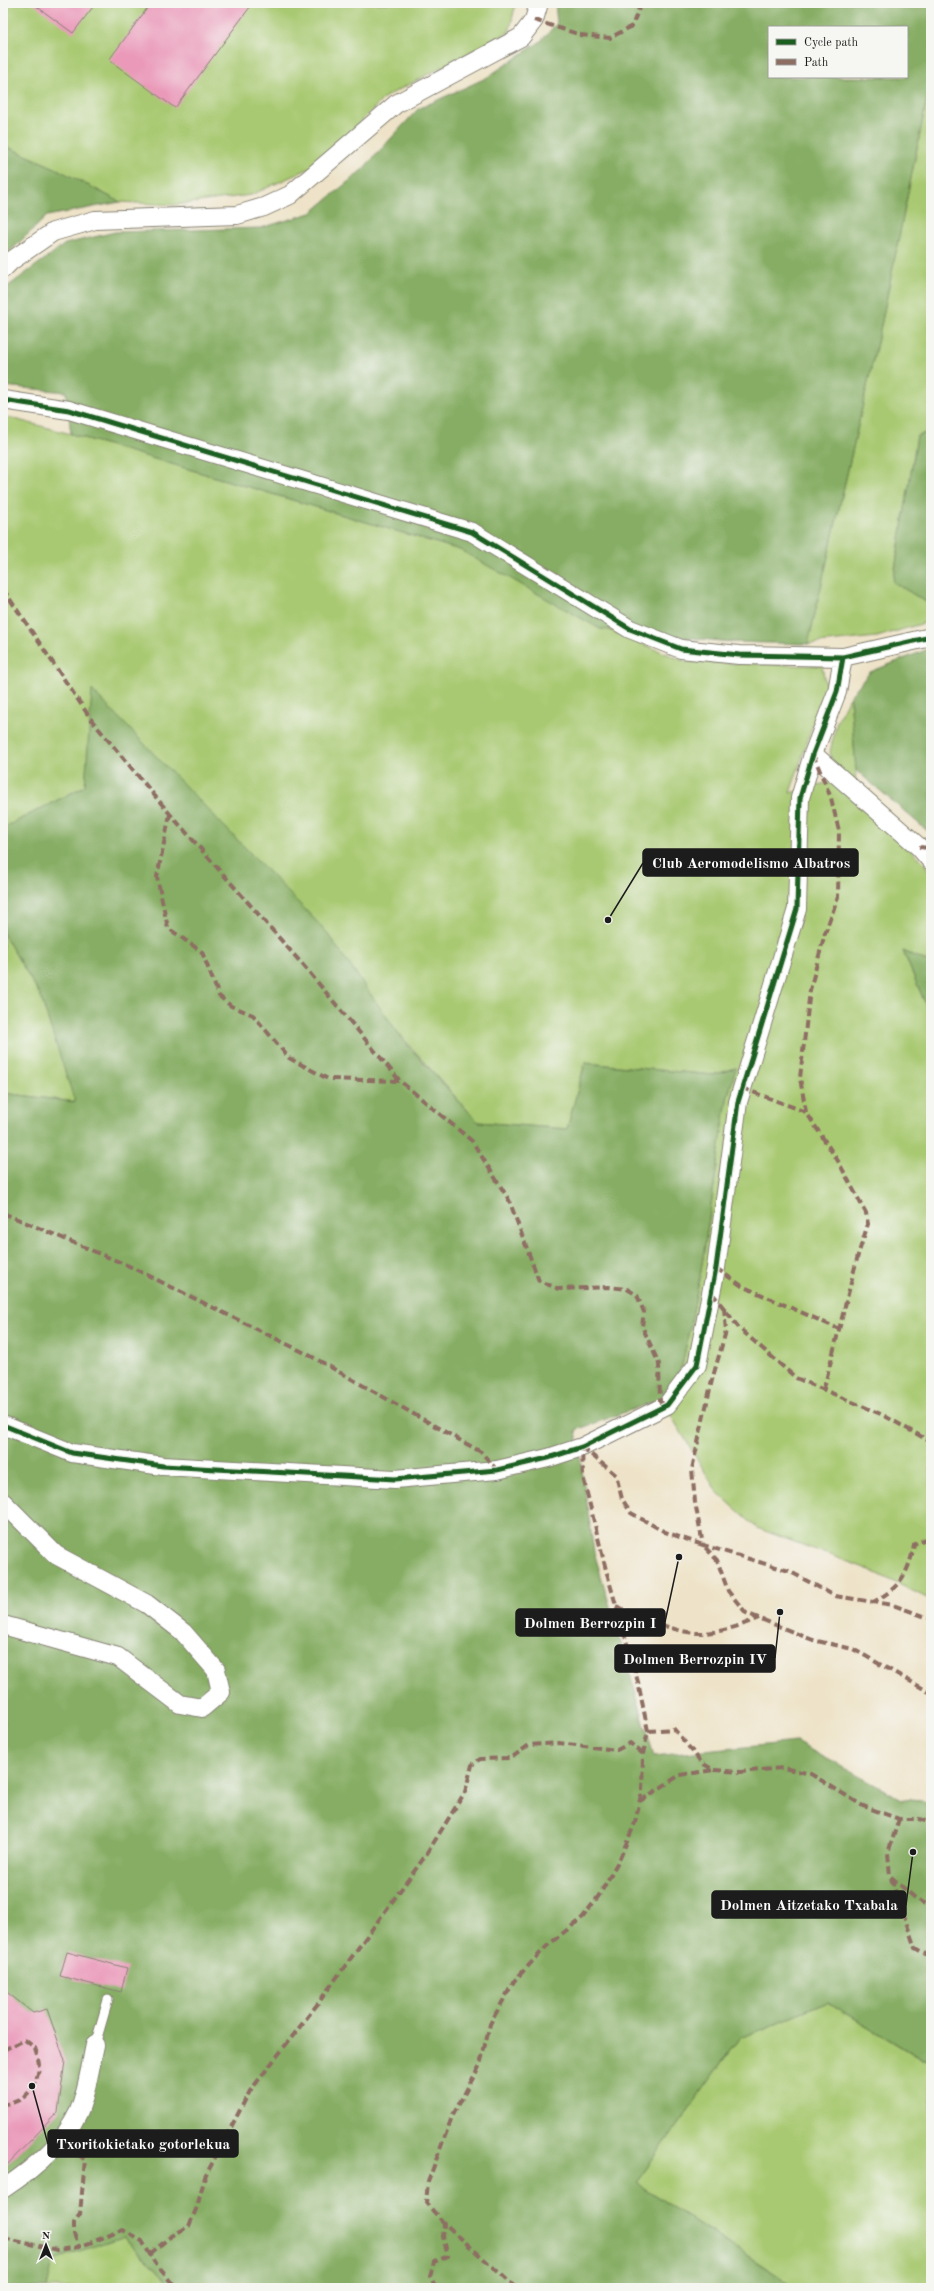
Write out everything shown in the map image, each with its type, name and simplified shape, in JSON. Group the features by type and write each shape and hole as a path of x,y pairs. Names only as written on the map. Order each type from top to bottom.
{"street":[{"path":"3,269 11,261 53,232 95,220 237,215 264,207 290,194 396,104 521,37 534,20 539,3"},
{"path":"3,400 69,410 472,532 630,629 681,649 739,655 843,657 931,637"},
{"path":"3,1425 72,1453 155,1465 395,1479 497,1470 548,1458 582,1447 668,1405 697,1365 716,1268 738,1102 797,909 800,798 813,754 837,692 843,657"},
{"path":"813,754 919,847 931,861"},
{"path":"3,1502 56,1555 147,1604 183,1632 216,1670 221,1692 202,1708 180,1704 118,1657 3,1625"},
{"path":"3,2189 21,2177 69,2130 78,2112 95,2045"}],"lane":[{"path":"95,2045 108,2000"}],"green space":[{"path":"3,3 516,3 509,32 385,97 319,164 251,195 174,205 120,202 53,167 3,145"},
{"path":"555,3 931,3 931,79 882,321 808,644 731,642 600,629 460,550 71,434 66,392 3,386 3,290 65,244 115,232 261,228 311,213 362,170 418,109 486,78 541,41 557,23"},
{"path":"931,79 931,431 917,436 893,581 931,605 931,621 877,637 808,644 882,321"},
{"path":"3,145 53,167 120,202 47,216 3,258"},
{"path":"3,416 71,434 460,550 606,629 687,662 822,666 826,686 790,793 836,780 830,752 837,721 850,696 856,770 854,800 923,861 931,876 931,963 903,951 931,1017 931,1600 870,1570 757,1528 717,1492 661,1399 682,1366 701,1271 727,1099 735,1068 713,1075 585,1063 567,1129 478,1122 93,691 85,786 3,828"},
{"path":"931,431 931,605 893,582 917,436"},
{"path":"931,648 931,834 856,770 850,696 870,672"},
{"path":"92,690 324,929 404,1041 478,1122 567,1129 585,1063 713,1075 736,1068 727,1099 701,1271 682,1366 661,1399 576,1430 594,1552 654,1756 796,1742 901,1799 931,1802 931,2061 923,2060 828,2002 740,2038 636,2183 795,2287 794,2288 172,2288 124,2236 53,2260 47,2288 3,2288 3,1093 75,1102 40,995 3,933 3,828 85,786"},
{"path":"3,933 40,995 76,1102 3,1093"},
{"path":"903,951 931,963 931,1017"},
{"path":"828,2002 922,2060 931,2061 931,2288 794,2288 794,2286 636,2183 740,2038"},
{"path":"124,2236 172,2288 47,2288 52,2260"}],"building":[{"path":"32,3 96,3 73,33"},
{"path":"151,3 253,3 175,108 109,60"},
{"path":"67,1952 127,1968 121,1992 60,1976"},
{"path":"3,1989 33,2013 47,2009 65,2061 58,2112 3,2169"}],"marked path":[{"path":"534,20 581,35 610,38 632,26 641,3"},
{"path":"3,589 93,722 170,814 303,965 400,1081 472,1141 509,1200 539,1281 559,1289 609,1287 627,1289 637,1295 644,1312 642,1326 659,1364 660,1402 667,1405"},
{"path":"813,754 831,798 839,831 838,897 825,933 810,990 800,1078 806,1112 838,1161 866,1213 868,1224 858,1255 824,1388"},
{"path":"170,814 157,877 168,928 202,952 219,996 231,1006 253,1015 289,1058 328,1079 400,1081"},
{"path":"919,847 931,848"},
{"path":"742,1088 806,1112"},
{"path":"3,1213 129,1266 309,1355 481,1452 497,1470"},
{"path":"716,1268 742,1286 839,1329"},
{"path":"712,1293 739,1328 796,1378 883,1415 931,1442"},
{"path":"724,1308 726,1331 712,1380 692,1469 695,1502 703,1545 789,1571 835,1596 893,1605 931,1619"},
{"path":"582,1447 616,1475 622,1499 631,1513 665,1532 703,1545 717,1560 728,1591 746,1613 813,1640 853,1649 931,1693"},
{"path":"516,2288 444,2223 426,2203 428,2182 452,2117 480,2065 490,2024 514,1981 547,1946 583,1917 600,1894 620,1858 635,1823 642,1790 643,1754 648,1731 638,1682 606,1570 583,1477 582,1447"},
{"path":"871,1603 889,1592 901,1580 909,1564 914,1544 931,1537"},
{"path":"616,1606 677,1630 696,1633 728,1629 759,1618"},
{"path":"648,1731 674,1729 702,1763 714,1770 740,1772 783,1768 811,1774 863,1806 899,1819 919,1819 931,1823"},
{"path":"150,2254 170,2237 189,2226 197,2207 205,2177 250,2091 316,2006 426,1855 465,1792 472,1765 480,1759 511,1758 529,1745 559,1743 617,1750 630,1743 643,1754"},
{"path":"640,1801 680,1775 714,1770"},
{"path":"899,1819 888,1853 890,1876 914,1897 931,1907"},
{"path":"891,1878 915,1948 931,1957"},
{"path":"3,2050 25,2040 35,2048 39,2067 38,2074 28,2093 17,2101 3,2104"},
{"path":"56,2145 78,2154 85,2160 80,2214 74,2223 74,2234 79,2247"},
{"path":"436,2288 430,2276 434,2262 448,2256 443,2237 444,2223"},
{"path":"3,2238 57,2250 79,2247 123,2230 142,2241 155,2263 176,2288"}],"cycle path":[{"path":"3,400 69,410 472,532 630,629 681,649 739,655 843,657 931,637"},
{"path":"3,1425 72,1453 163,1466 395,1479 497,1470 548,1458 582,1447 667,1405 697,1365 716,1268 738,1102 797,909 800,798 813,754 837,692 843,657"}],"place":[{"name":"Club Aeromodelismo Albatros","path":"608,920"},
{"name":"Dolmen Berrozpin I","path":"679,1557"},
{"name":"Dolmen Berrozpin IV","path":"780,1612"},
{"name":"Dolmen Aitzetako Txabala","path":"913,1852"},
{"name":"Txoritokietako gotorlekua","path":"32,2086"}]}
